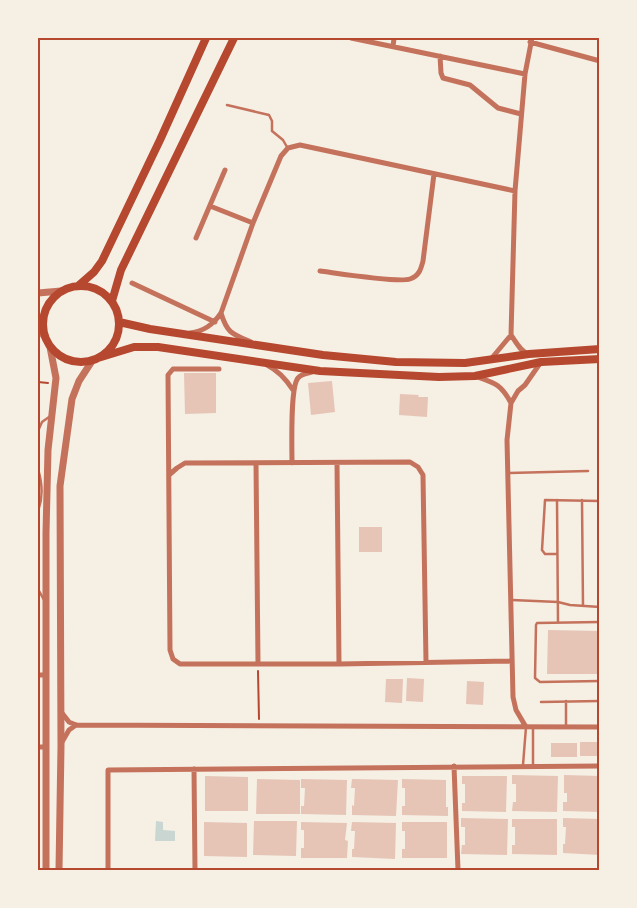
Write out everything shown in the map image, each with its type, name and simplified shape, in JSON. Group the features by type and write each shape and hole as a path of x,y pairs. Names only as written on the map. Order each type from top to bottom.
{"main road":[{"path":"78,286 94,272 102,261 206,38"},
{"path":"112,301 121,270 232,41"},
{"path":"95,359 107,352 114,343 118,333 117,311 112,301 103,292 91,287 78,286 61,291 51,300 45,311 43,324 45,337 50,347 59,355 69,360 80,362 95,359 134,347 158,347 320,371 439,377 474,376 540,362 600,359"},
{"path":"119,322 323,355 396,362 465,363 529,354 600,349"}],"street":[{"path":"232,41 238,38"},
{"path":"351,38 525,74"},
{"path":"393,47 394,38"},
{"path":"529,354 525,353 512,335 515,191 525,74 531,40 600,61"},
{"path":"440,56 441,76 470,85 498,108 521,114"},
{"path":"185,334 201,331 215,322 221,313 253,223 281,156 288,148 300,145 515,191"},
{"path":"196,238 225,170"},
{"path":"320,271 402,280 416,276 423,260 434,174"},
{"path":"210,206 253,223"},
{"path":"132,283 215,322"},
{"path":"38,293 61,291"},
{"path":"221,313 225,326 234,335 263,346"},
{"path":"38,328 45,337"},
{"path":"490,360 512,335"},
{"path":"46,870 41,675 45,603 48,450 50,416 56,378 50,347"},
{"path":"59,870 61,746 60,486 72,399 79,381 95,359"},
{"path":"259,361 277,370 286,378 293,390"},
{"path":"510,403 540,362"},
{"path":"219,369 173,369 168,375 170,650 173,659 180,664 511,661"},
{"path":"292,463 293,390 298,378 306,373 320,371"},
{"path":"474,376 498,384 505,391 510,403 507,440 511,661 514,704 526,727"},
{"path":"169,475 185,463 410,462 418,467 423,475 426,662"},
{"path":"256,463 258,664"},
{"path":"338,463 339,664"},
{"path":"60,711 64,717 76,725 600,727"},
{"path":"61,746 63,738 76,725"},
{"path":"454,766 458,870"},
{"path":"108,870 108,770 600,766"},
{"path":"194,769 195,870"}],"lane":[{"path":"227,105 268,115 272,121 272,131 283,140 288,148"},
{"path":"38,431 42,422 50,416"},
{"path":"38,469 41,482 38,511"},
{"path":"508,473 588,471"},
{"path":"557,554 545,554 542,550 543,503 545,500 600,501"},
{"path":"557,500 558,622"},
{"path":"582,500 583,606"},
{"path":"38,589 45,603"},
{"path":"510,600 558,602 600,607"},
{"path":"600,622 537,623 535,678 540,682 600,681"},
{"path":"566,701 566,727"},
{"path":"542,702 600,701"},
{"path":"523,766 526,727"},
{"path":"533,727 533,766"}],"path":[{"path":"38,382 55,384"},
{"path":"258,664 259,726"}],"shaded area":[{"path":"156,821 163,822 163,830 175,831 175,841 155,841"}],"building":[{"path":"184,373 216,373 216,413 185,414"},
{"path":"332,381 335,412 311,415 308,383"},
{"path":"400,394 428,397 427,417 399,415"},
{"path":"359,527 382,527 382,552 359,552"},
{"path":"548,630 600,631 600,674 547,674"},
{"path":"407,678 424,679 423,702 406,701"},
{"path":"386,679 403,679 402,703 385,702"},
{"path":"467,681 484,682 483,705 466,704"},
{"path":"580,742 600,742 600,756 580,756"},
{"path":"551,743 577,743 577,757 551,757"},
{"path":"512,775 558,776 557,812 512,811 513,802 516,802 516,784 512,784"},
{"path":"564,775 600,776 600,812 563,811 563,802 567,802 567,793 564,793"},
{"path":"205,776 248,777 248,811 205,811"},
{"path":"462,776 507,776 506,812 462,811 462,803 465,803 465,784 462,784"},
{"path":"257,779 300,780 300,814 256,814"},
{"path":"301,779 347,780 346,815 301,814 301,806 304,806 305,788 301,788"},
{"path":"352,779 398,780 396,816 352,815 355,788 351,788"},
{"path":"402,779 446,780 448,816 402,815 402,806 405,806 405,788 402,788"},
{"path":"461,818 508,819 507,855 461,854 462,845 465,845 465,827 461,827"},
{"path":"563,818 600,819 600,855 563,853 566,827 563,827"},
{"path":"512,819 557,819 557,855 512,854 512,845 515,845 515,827 512,827"},
{"path":"254,821 297,821 296,856 253,855"},
{"path":"204,822 247,823 247,857 204,856"},
{"path":"301,822 347,823 345,840 348,841 347,858 301,858 301,848 304,848 304,830 301,830"},
{"path":"352,822 396,823 395,859 352,857 355,831 351,831"},
{"path":"402,822 447,822 447,858 402,858 402,849 405,849 405,831 402,831"}]}
